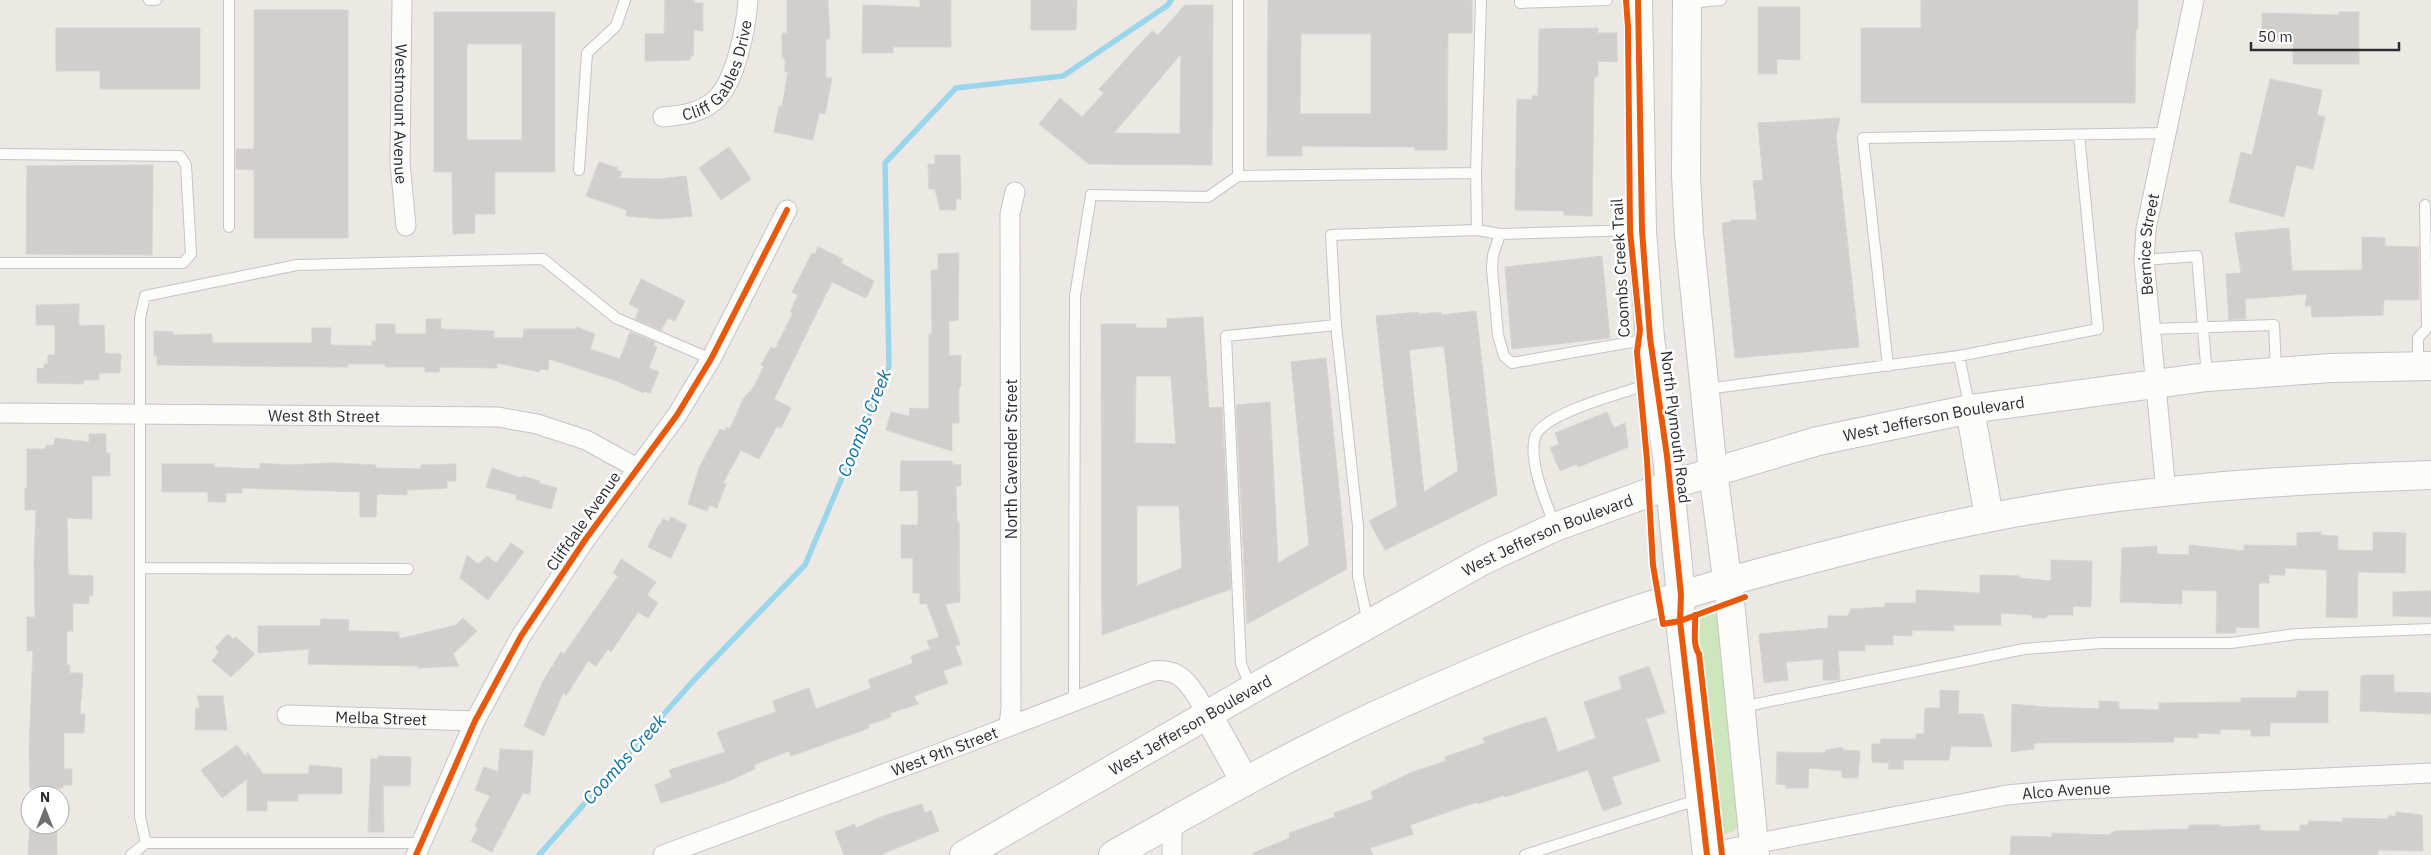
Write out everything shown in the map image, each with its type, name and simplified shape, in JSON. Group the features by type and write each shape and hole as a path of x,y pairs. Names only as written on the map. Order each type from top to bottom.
{"main road":[{"name":"North Plymouth Road","path":"1638,0 1642,230 1650,338 1670,484 1681,595 1680,620 1707,854"},
{"name":"North Plymouth Road","path":"1687,1 1687,204 1713,472 1727,582 1754,849"},
{"name":"West Jefferson Boulevard","path":"964,855 1252,689 1484,560 1555,527 1670,484 1818,441 1970,409 2207,377 2276,372 2424,366"},
{"path":"1970,409 1989,517"},
{"path":"1113,855 1316,744 1465,676 1535,647 1681,595 1854,548 1989,517 2077,503 2166,492 2314,479 2431,475"},
{"path":"1208,715 1245,782"}],"street":[{"name":"Westmount Avenue","path":"402,0 400,163 406,226"},
{"name":"Cliff Gables Drive","path":"663,117 689,115 714,101 725,86 739,54 748,0"},
{"name":"Bernice Street","path":"2166,492 2144,260 2146,229 2194,0"},
{"name":"North Cavender Street","path":"1009,726 1011,708 1010,214 1015,192"},
{"name":"Cliffdale Avenue","path":"418,849 475,721 521,636 585,540 677,415 711,359 786,210"},
{"name":"West 8th Street","path":"0,413 498,417 537,424 586,440 637,468"},
{"name":"West 9th Street","path":"663,855 1153,672 1166,670 1180,674 1208,715"},
{"name":"Melba Street","path":"287,715 475,721"},
{"name":"Alco Avenue","path":"1707,854 1754,849 2016,794 2060,790 2431,773"},
{"path":"1172,822 1172,855"}],"lane":[{"path":"149,0 156,0"},
{"path":"229,227 230,0"},
{"path":"579,170 587,52 616,26 625,0"},
{"path":"1238,0 1238,176"},
{"path":"1477,230 1476,173 1481,0"},
{"path":"1520,0 1520,4 1607,0"},
{"path":"1687,1 1721,0"},
{"path":"1888,366 1862,138 2167,133"},
{"path":"1705,389 1959,356 2098,329 2079,134"},
{"path":"0,154 180,156 186,165 191,254 183,263 0,263"},
{"path":"1074,700 1075,296 1091,195 1208,197 1238,176 1476,173"},
{"path":"2424,366 2418,338 2429,330 2425,206"},
{"path":"1369,624 1358,576 1358,526 1336,325 1331,235 1477,230 1500,234 1642,230"},
{"path":"1500,234 1493,255 1492,268 1497,325 1504,356 1512,363 1650,338"},
{"path":"2144,260 2197,256 2207,377"},
{"path":"146,843 140,817 140,318 145,296 297,265 543,259 616,318 711,359"},
{"path":"1252,689 1241,664 1226,336 1336,325"},
{"path":"2151,329 2274,325 2276,372"},
{"path":"1959,356 1970,409"},
{"path":"1555,527 1543,496 1534,454 1536,436 1544,425 1594,400 1657,382"},
{"path":"140,568 408,569"},
{"path":"1739,708 2024,649 2101,643 2231,643 2296,634 2431,629"},
{"path":"1525,855 1684,804 1701,801"},
{"path":"131,855 146,843 418,849"}],"green space":[{"path":"1707,610 1719,617 1739,827 1726,834 1717,832 1693,613"}],"building":[{"path":"665,0 694,0 694,3 703,3 703,31 694,30 693,56 690,56 690,60 645,61 645,34 664,34"},
{"path":"787,0 828,0 830,39 826,39 826,78 832,78 825,114 819,113 813,140 774,132 779,106 782,107 788,72 785,72 785,58 782,58 782,33 787,33"},
{"path":"920,0 951,0 951,47 893,47 893,53 862,53 863,5 920,7"},
{"path":"1031,0 1077,0 1076,30 1031,30"},
{"path":"1268,0 1472,0 1472,33 1448,33 1447,150 1415,150 1415,147 1302,146 1302,156 1267,156","holes":["1301,34 1371,34 1371,114 1300,114"]},
{"path":"1921,0 2138,0 2135,103 1861,103 1861,28 1921,28"},
{"path":"1185,5 1213,5 1212,165 1089,164 1039,124 1060,98 1082,117 1104,93 1099,89 1138,46 1152,31 1158,35","holes":["1181,54 1180,134 1114,133"]},
{"path":"1758,7 1800,7 1800,60 1777,59 1777,74 1758,74"},
{"path":"254,10 348,10 348,238 254,238 254,170 236,169 236,149 254,149"},
{"path":"434,12 555,12 555,172 495,172 495,214 475,214 475,233 453,234 452,172 434,172","holes":["467,44 522,44 522,140 467,140"]},
{"path":"2339,12 2359,12 2359,64 2293,64 2293,39 2262,39 2262,13 2339,15"},
{"path":"56,28 200,28 200,89 100,89 100,71 56,71"},
{"path":"1598,28 1598,33 1617,33 1617,62 1598,61 1598,77 1594,77 1592,216 1564,215 1564,211 1515,210 1517,99 1532,100 1532,96 1538,96 1539,29"},
{"path":"2270,79 2322,90 2317,115 2325,117 2313,169 2296,165 2284,217 2229,202 2241,152 2252,155"},
{"path":"1840,118 1836,136 1859,347 1735,358 1722,223 1731,222 1731,220 1757,220 1753,181 1763,180 1758,123"},
{"path":"729,147 751,179 721,200 699,168"},
{"path":"935,155 960,155 961,199 956,199 956,210 940,210 935,189 929,189 928,164 935,164"},
{"path":"599,162 618,168 617,170 622,172 619,178 659,179 686,176 692,216 663,219 626,216 627,210 586,196"},
{"path":"153,165 152,255 26,254 27,166"},
{"path":"2289,228 2292,271 2362,270 2362,237 2385,238 2385,246 2419,247 2419,300 2384,300 2383,315 2312,317 2311,306 2305,306 2307,294 2245,299 2246,319 2229,320 2226,274 2241,273 2235,233"},
{"path":"818,247 843,259 841,263 874,281 866,298 832,282 774,399 791,408 781,428 777,426 759,459 741,450 723,483 726,484 717,508 709,505 707,511 688,504 699,468 720,429 724,431 727,427 730,429 743,399 753,388 764,366 761,365 771,347 775,349 793,313 790,312 798,295 792,292 812,253 815,254"},
{"path":"959,253 958,320 949,321 949,356 961,355 959,423 952,423 952,451 886,430 891,412 909,416 910,408 929,409 929,334 932,334 931,270 938,270 938,254"},
{"path":"1602,256 1610,338 1512,349 1505,267"},
{"path":"641,279 685,301 675,321 668,318 661,330 635,319 639,309 629,304"},
{"path":"79,304 79,326 104,325 105,353 121,354 120,373 99,373 99,380 84,380 83,384 37,383 37,368 44,369 44,364 48,364 48,355 55,355 55,325 36,325 36,305"},
{"path":"1476,311 1497,495 1385,550 1369,521 1397,506 1376,316 1419,312 1419,314 1441,312 1441,315","holes":["1444,346 1458,471 1424,492 1409,350"]},
{"path":"1203,317 1209,408 1222,407 1231,589 1102,635 1101,324 1136,324 1136,328 1167,328 1167,319","holes":["1136,376 1171,376 1176,444 1135,443","1137,506 1179,506 1182,568 1137,586"]},
{"path":"426,319 441,319 441,329 494,331 494,338 523,338 524,329 576,329 576,327 595,334 590,349 620,359 630,332 655,342 653,345 657,347 649,368 659,372 650,393 644,391 643,393 617,381 549,359 548,370 540,369 539,372 497,363 497,368 440,367 439,372 425,372 425,367 385,367 385,364 348,364 348,367 157,365 157,356 154,356 154,331 173,332 173,335 212,334 212,343 312,343 312,328 331,328 330,345 372,346 372,341 376,341 376,324 395,324 395,334 426,334"},
{"path":"1326,358 1347,569 1247,624 1236,405 1270,402 1278,563 1309,545 1291,362"},
{"path":"1607,412 1614,428 1625,423 1628,447 1578,467 1577,464 1560,471 1550,448 1559,444 1555,433"},
{"path":"89,434 106,434 106,453 110,453 110,476 92,476 92,519 67,518 68,575 93,576 93,596 89,596 89,604 73,603 73,631 67,631 67,665 70,665 70,673 83,673 80,714 85,714 84,733 64,733 64,769 72,769 72,785 30,785 29,751 33,651 27,651 27,617 35,617 34,562 36,510 25,510 27,449 46,449 46,445 54,445 55,438 89,442"},
{"path":"901,461 952,461 952,464 961,465 961,486 956,486 957,522 959,522 960,602 945,604 960,644 955,646 962,664 943,671 948,683 914,696 918,704 890,713 891,717 868,725 869,728 791,756 789,751 756,764 754,766 755,769 724,783 661,803 655,785 672,777 669,770 725,752 717,732 776,712 773,701 809,688 816,709 871,688 868,680 913,663 911,656 930,649 927,641 939,637 927,604 920,604 920,593 913,593 913,558 901,558 901,525 918,525 918,490 900,491"},
{"path":"260,463 285,465 333,463 376,465 376,468 421,469 421,465 456,464 456,481 447,481 447,488 407,490 407,495 377,494 376,517 360,517 360,492 242,488 242,493 226,493 226,502 208,502 208,492 162,492 162,464 214,464 214,467 260,469"},
{"path":"492,468 521,478 522,476 540,481 539,483 557,488 551,509 516,499 517,495 486,487"},
{"path":"671,517 687,525 671,558 648,547 659,524 663,519 668,522"},
{"path":"2321,532 2320,535 2338,536 2338,550 2373,551 2373,532 2406,533 2405,573 2358,572 2357,618 2326,617 2327,570 2285,568 2285,575 2269,575 2269,583 2259,583 2259,628 2236,627 2236,633 2216,633 2217,591 2182,590 2182,604 2120,602 2122,548 2157,546 2157,554 2189,555 2189,545 2244,551 2244,545 2297,546 2297,533"},
{"path":"511,543 524,552 488,600 460,578 467,555 478,564 487,556 496,563"},
{"path":"621,559 656,582 647,595 658,603 648,618 638,612 611,652 608,649 596,666 588,661 566,696 563,693 544,736 524,726 543,681 561,652 564,654 618,576 613,573"},
{"path":"2051,560 2092,561 2091,607 2073,606 2073,615 2047,615 2047,618 2032,618 2032,615 2001,613 2001,625 1954,625 1954,631 1912,630 1912,636 1893,635 1893,645 1865,645 1865,651 1838,651 1840,680 1823,680 1823,659 1786,662 1788,680 1764,683 1759,634 1828,628 1828,616 1848,616 1851,609 1885,607 1885,603 1916,603 1916,590 1980,593 1980,575 2020,576 2020,578 2051,581"},
{"path":"2431,591 2431,617 2393,616 2393,592"},
{"path":"463,618 477,631 453,654 459,666 418,668 418,666 308,664 309,649 258,653 258,626 320,626 321,619 349,620 348,631 399,632 399,639 456,625"},
{"path":"228,634 233,639 236,637 255,654 231,677 212,661 219,652 215,648"},
{"path":"1649,666 1665,713 1646,719 1660,761 1612,777 1622,804 1603,811 1588,770 1505,797 1504,795 1478,804 1477,802 1410,825 1413,834 1370,848 1373,855 1254,855 1253,853 1290,838 1289,833 1335,817 1334,813 1373,799 1371,792 1412,772 1446,761 1445,757 1485,743 1483,738 1519,725 1546,717 1558,752 1596,738 1584,702 1622,689 1619,677"},
{"path":"2394,675 2394,692 2431,693 2431,714 2360,711 2361,676"},
{"path":"1940,690 1959,691 1958,714 1983,714 1992,747 1951,746 1949,760 1904,760 1903,769 1888,769 1889,763 1872,762 1872,744 1880,744 1881,739 1916,739 1916,734 1924,734 1925,708 1940,708"},
{"path":"2298,691 2328,691 2328,723 2270,723 2270,736 2251,736 2251,730 2220,729 2220,734 2198,733 2198,738 2174,737 2174,742 2034,743 2034,749 2011,752 2012,704 2099,709 2099,701 2119,702 2119,709 2159,710 2159,703 2241,702 2241,698 2296,698"},
{"path":"197,696 223,696 227,730 195,730 196,708 200,708"},
{"path":"237,745 247,758 247,752 263,774 309,774 309,765 342,768 342,794 298,794 298,801 267,801 267,811 247,811 247,779 222,798 201,770"},
{"path":"1843,747 1843,750 1860,751 1858,778 1842,778 1842,771 1809,768 1808,788 1786,788 1786,785 1776,784 1777,752 1825,753 1826,750"},
{"path":"500,749 533,751 530,794 523,793 492,852 471,841 478,828 475,826 490,796 475,790 484,767 498,772"},
{"path":"378,756 411,757 410,786 383,786 384,832 368,832 371,759 378,759"},
{"path":"922,804 925,813 931,810 939,831 880,855 844,855 835,832 854,824 856,828 883,816"},
{"path":"2396,812 2422,815 2423,851 2378,850 2378,855 2010,855 2011,836 2052,837 2052,833 2109,835 2115,831 2189,829 2189,825 2220,825 2220,827 2260,825 2260,830 2300,831 2300,825 2308,825 2309,821 2343,822 2343,818 2388,819 2388,816 2396,816"},
{"path":"29,835 57,835 57,855 28,855"}],"waterway":[{"name":"Coombs Creek","path":"539,855 694,680 805,565 889,367 885,163 956,88 1063,76 1168,5 1171,0"}],"cycle path":[{"name":"Coombs Creek Trail","path":"1626,0 1628,27 1630,231 1640,330 1637,352 1647,460 1653,565 1663,624 1680,621 1745,597"},
{"path":"1638,0 1642,230 1650,338 1667,456 1681,595 1680,621 1707,855"},
{"path":"416,855 475,721 521,636 585,540 677,415 711,359 787,210"},
{"path":"1695,615 1695,640 1699,654 1722,855"}]}
